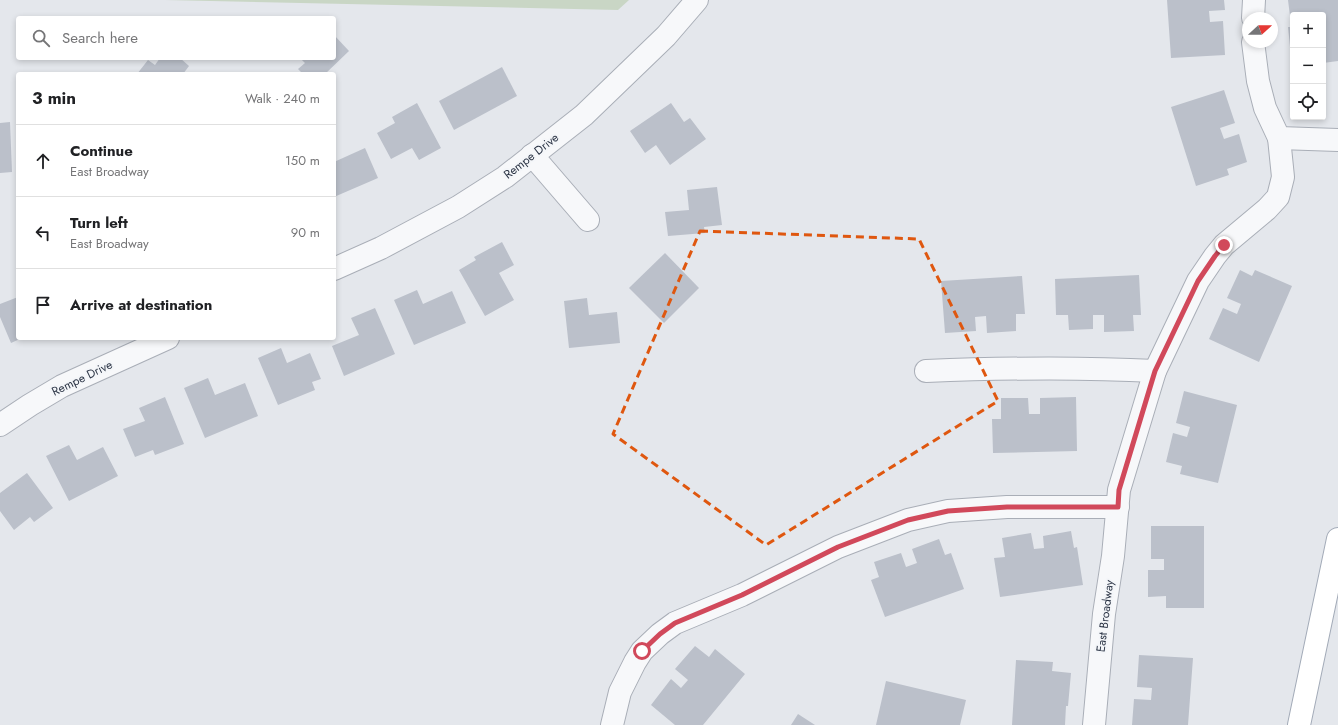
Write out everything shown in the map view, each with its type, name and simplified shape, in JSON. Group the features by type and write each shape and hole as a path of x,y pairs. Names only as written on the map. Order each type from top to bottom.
{"main road":[{"path":"1299,725 1338,540"}],"street":[{"name":"Rempe Drive","path":"336,268 382,248 458,207 505,177 584,115 666,36 697,0"},
{"path":"1253,12 1254,0"},
{"name":"East Broadway","path":"1094,725 1104,614 1113,556 1119,490 1155,371 1198,281 1224,245 1268,209 1278,197 1283,177 1279,138 1266,108 1258,81 1254,48"},
{"path":"1279,138 1338,140"},
{"path":"532,155 588,220"},
{"name":"Rempe Drive","path":"0,425 62,386 164,340"},
{"path":"926,371 1006,368 1090,368 1155,371"},
{"path":"612,725 620,692 635,662 642,651 660,634 675,623 742,595 838,547 908,520 948,511 1007,507 1118,507"}],"highlighted area":[{"path":"700,231 919,239 998,401 766,545 613,434"}],"green space":[{"path":"165,0 629,0 618,10"}],"building":[{"path":"1167,0 1224,0 1225,10 1209,11 1210,22 1223,21 1225,55 1171,58"},
{"path":"1288,0 1338,0 1338,61 1326,63 1326,12 1290,12 1290,16"},
{"path":"1288,27 1290,27 1290,46"},
{"path":"336,37 349,51 327,72 301,72 298,69 305,63 302,60 336,60"},
{"path":"148,60 155,65 159,60 182,60 189,66 184,72 139,72"},
{"path":"502,67 517,96 454,130 439,101"},
{"path":"1224,90 1235,123 1220,128 1224,139 1239,134 1247,162 1227,169 1229,175 1196,186 1171,107"},
{"path":"417,103 441,148 419,160 412,148 391,159 377,133 395,123 392,117"},
{"path":"671,103 684,122 690,118 706,139 670,165 656,145 645,153 630,131"},
{"path":"10,122 12,172 0,173 0,123"},
{"path":"365,148 378,178 336,196 336,161"},
{"path":"717,187 722,225 704,227 705,233 668,236 665,212 689,210 687,190"},
{"path":"502,242 514,265 499,273 514,300 485,316 459,270 476,260 474,257"},
{"path":"665,253 699,288 664,323 629,288"},
{"path":"1240,270 1252,276 1255,270 1292,286 1259,362 1209,339 1223,308 1237,314 1241,304 1227,298"},
{"path":"1139,275 1141,315 1133,315 1134,331 1104,332 1104,315 1093,315 1093,329 1069,330 1068,315 1056,315 1055,279"},
{"path":"1022,276 1025,314 1016,314 1016,331 987,333 986,316 975,317 976,331 945,333 941,281"},
{"path":"417,290 423,304 452,291 466,323 414,345 394,300"},
{"path":"16,298 16,340 18,340 11,343 0,317 0,304"},
{"path":"587,298 589,315 617,312 620,343 569,348 564,301"},
{"path":"375,308 395,354 344,376 332,346 359,335 351,318"},
{"path":"281,348 287,363 310,353 321,379 312,382 315,390 278,405 258,358"},
{"path":"208,378 215,395 245,383 258,416 205,438 184,388"},
{"path":"1184,391 1237,405 1218,483 1180,474 1182,466 1166,462 1173,433 1187,437 1190,427 1176,423"},
{"path":"165,397 184,444 155,455 153,450 135,457 123,429 145,421 139,408"},
{"path":"1076,397 1077,451 993,453 992,419 1001,419 1001,398 1028,398 1029,414 1040,414 1040,398"},
{"path":"69,445 77,460 103,447 118,476 69,501 46,456"},
{"path":"27,473 53,508 34,522 30,517 14,530 0,511 0,493"},
{"path":"1151,526 1204,526 1204,608 1166,608 1166,596 1148,597 1148,570 1164,570 1164,559 1151,559"},
{"path":"1071,531 1074,548 1077,547 1083,585 1000,597 994,558 1005,557 1002,538 1031,533 1034,549 1044,548 1043,536"},
{"path":"939,539 945,555 951,553 964,589 885,617 871,580 879,577 874,562 901,553 906,567 917,563 912,549"},
{"path":"695,646 709,657 715,649 745,674 703,725 675,725 651,705 671,679 681,688 688,680 675,669"},
{"path":"1139,655 1193,658 1188,725 1132,725 1134,699 1151,700 1152,688 1137,687"},
{"path":"1016,660 1053,662 1052,671 1071,673 1065,725 1012,725"},
{"path":"886,681 966,700 960,725 876,725"},
{"path":"798,714 815,725 791,725"}],"route":[{"path":"642,651 660,634 675,623 742,595 838,547 908,520 948,511 1007,507 1118,507 1119,490 1155,371 1198,281 1224,245"}]}
